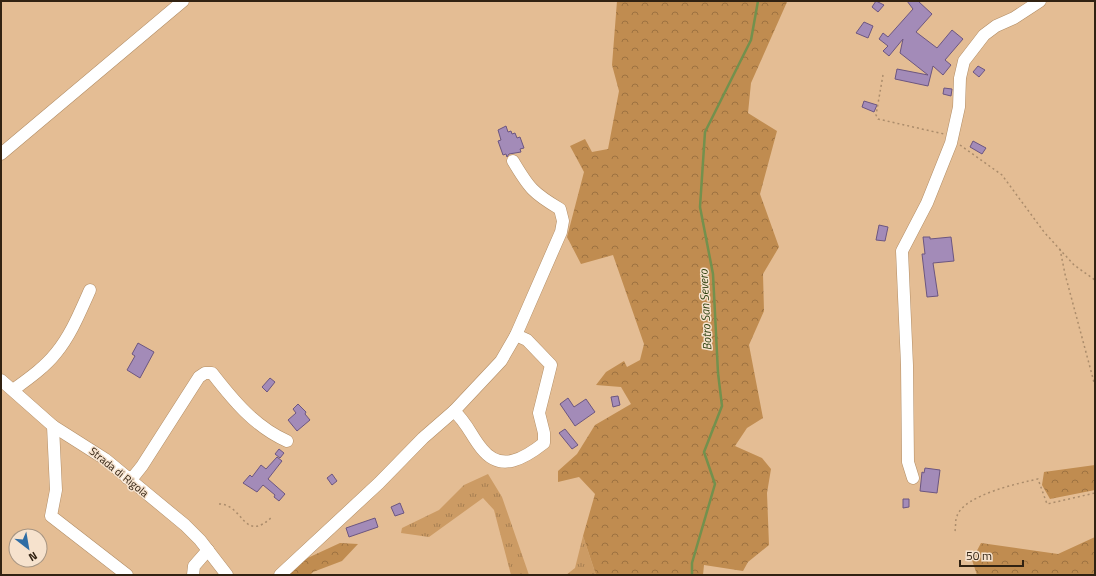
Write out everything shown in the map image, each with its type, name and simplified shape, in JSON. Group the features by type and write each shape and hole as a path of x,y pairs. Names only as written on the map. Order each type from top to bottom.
{"street":[{"path":"1,154 183,1"},
{"path":"913,478 908,462 907,365 902,251 927,203 951,139 960,107 960,78 964,61 984,36 996,26 1020,15 1040,1"},
{"path":"280,575 454,411 500,361 516,335 561,232 563,221 560,209 538,196 528,186 513,161"},
{"path":"13,390 34,374 55,354 71,331 90,290"},
{"path":"454,411 465,421 481,449 490,457 512,462 521,459 544,443 544,433 539,413 551,365 527,340 516,335"},
{"path":"127,478 134,476 142,466 199,377 205,373 212,373 232,399 270,434 287,441"},
{"name":"Strada di Rigola","path":"1,380 53,426 105,459 185,525 208,550 227,575"},
{"path":"53,426 56,490 51,516 127,575"},
{"path":"194,575 194,566 208,550"}],"path":[{"path":"883,75 876,115 878,119 951,139 1002,175 1044,232 1074,265 1095,280"},
{"path":"1060,249 1065,274 1095,386"},
{"path":"955,531 957,514 970,502 994,490 1018,483 1038,478 1047,504 1095,493"},
{"path":"219,504 226,504 249,525 255,526 265,524 273,516"}],"green space":[{"path":"617,1 789,1 787,2 751,83 748,113 777,131 760,194 779,247 763,274 764,311 749,345 763,418 747,428 735,446 762,458 771,469 767,493 769,545 748,562 743,571 704,565 703,575 596,575 583,536 595,494 579,477 558,482 558,471 577,454 595,425 631,404 621,387 596,385 606,372 624,361 627,367 640,360 644,344 613,255 581,264 567,237 584,172 570,146 585,139 592,152 608,149 619,91 612,65"},
{"path":"1095,465 1095,490 1050,499 1042,485 1044,472"},
{"path":"488,474 502,497 529,575 511,575 494,510 483,498 429,537 401,533 402,528 439,510 464,485"},
{"path":"583,536 596,575 566,575 575,568"},
{"path":"1095,537 1095,575 977,575 972,560 981,543 1058,554"},
{"path":"340,543 358,544 342,561 313,572 310,575 285,575 301,561"}],"building":[{"path":"876,1 884,5 878,12 872,7"},
{"path":"907,1 918,1 932,14 916,32 937,48 952,30 963,39 945,60 951,65 943,75 933,66 928,86 895,79 897,69 928,75 900,53 903,39 889,56 883,51 888,46 879,39 883,33 888,37 913,9"},
{"path":"864,22 873,26 868,38 856,33"},
{"path":"978,66 985,70 979,77 973,72"},
{"path":"944,88 952,89 951,96 943,94"},
{"path":"864,101 877,105 874,112 862,107"},
{"path":"506,126 508,132 511,131 512,134 515,133 517,138 520,137 524,148 520,149 521,152 509,154 507,157 506,154 503,155 498,141 501,140 498,130"},
{"path":"973,141 986,148 982,154 970,147"},
{"path":"879,225 888,227 885,241 876,240"},
{"path":"923,237 930,237 930,239 951,237 954,261 933,263 938,296 927,297 922,254 925,254"},
{"path":"138,343 154,352 140,378 127,370 135,356 132,354"},
{"path":"270,378 275,382 267,392 262,387"},
{"path":"618,396 620,405 613,407 611,397"},
{"path":"568,398 574,407 586,399 595,412 575,426 560,404"},
{"path":"298,404 306,412 305,414 310,420 297,431 288,420 296,413 293,409"},
{"path":"565,429 578,445 572,449 559,433"},
{"path":"279,449 284,453 280,458 275,454"},
{"path":"277,457 282,461 268,479 285,494 279,501 274,497 275,495 263,485 257,492 243,483 250,475 252,477 261,465 266,469"},
{"path":"925,468 940,470 937,493 920,491 922,472 924,473"},
{"path":"332,474 337,481 332,485 327,478"},
{"path":"903,499 909,499 909,507 903,508"},
{"path":"400,503 404,513 395,516 391,507"},
{"path":"375,518 378,527 349,537 346,528"}],"waterway":[{"name":"Botro San Severo","path":"692,575 692,563 715,484 704,452 722,406 718,373 713,274 700,207 705,132 751,40 758,1"}]}
